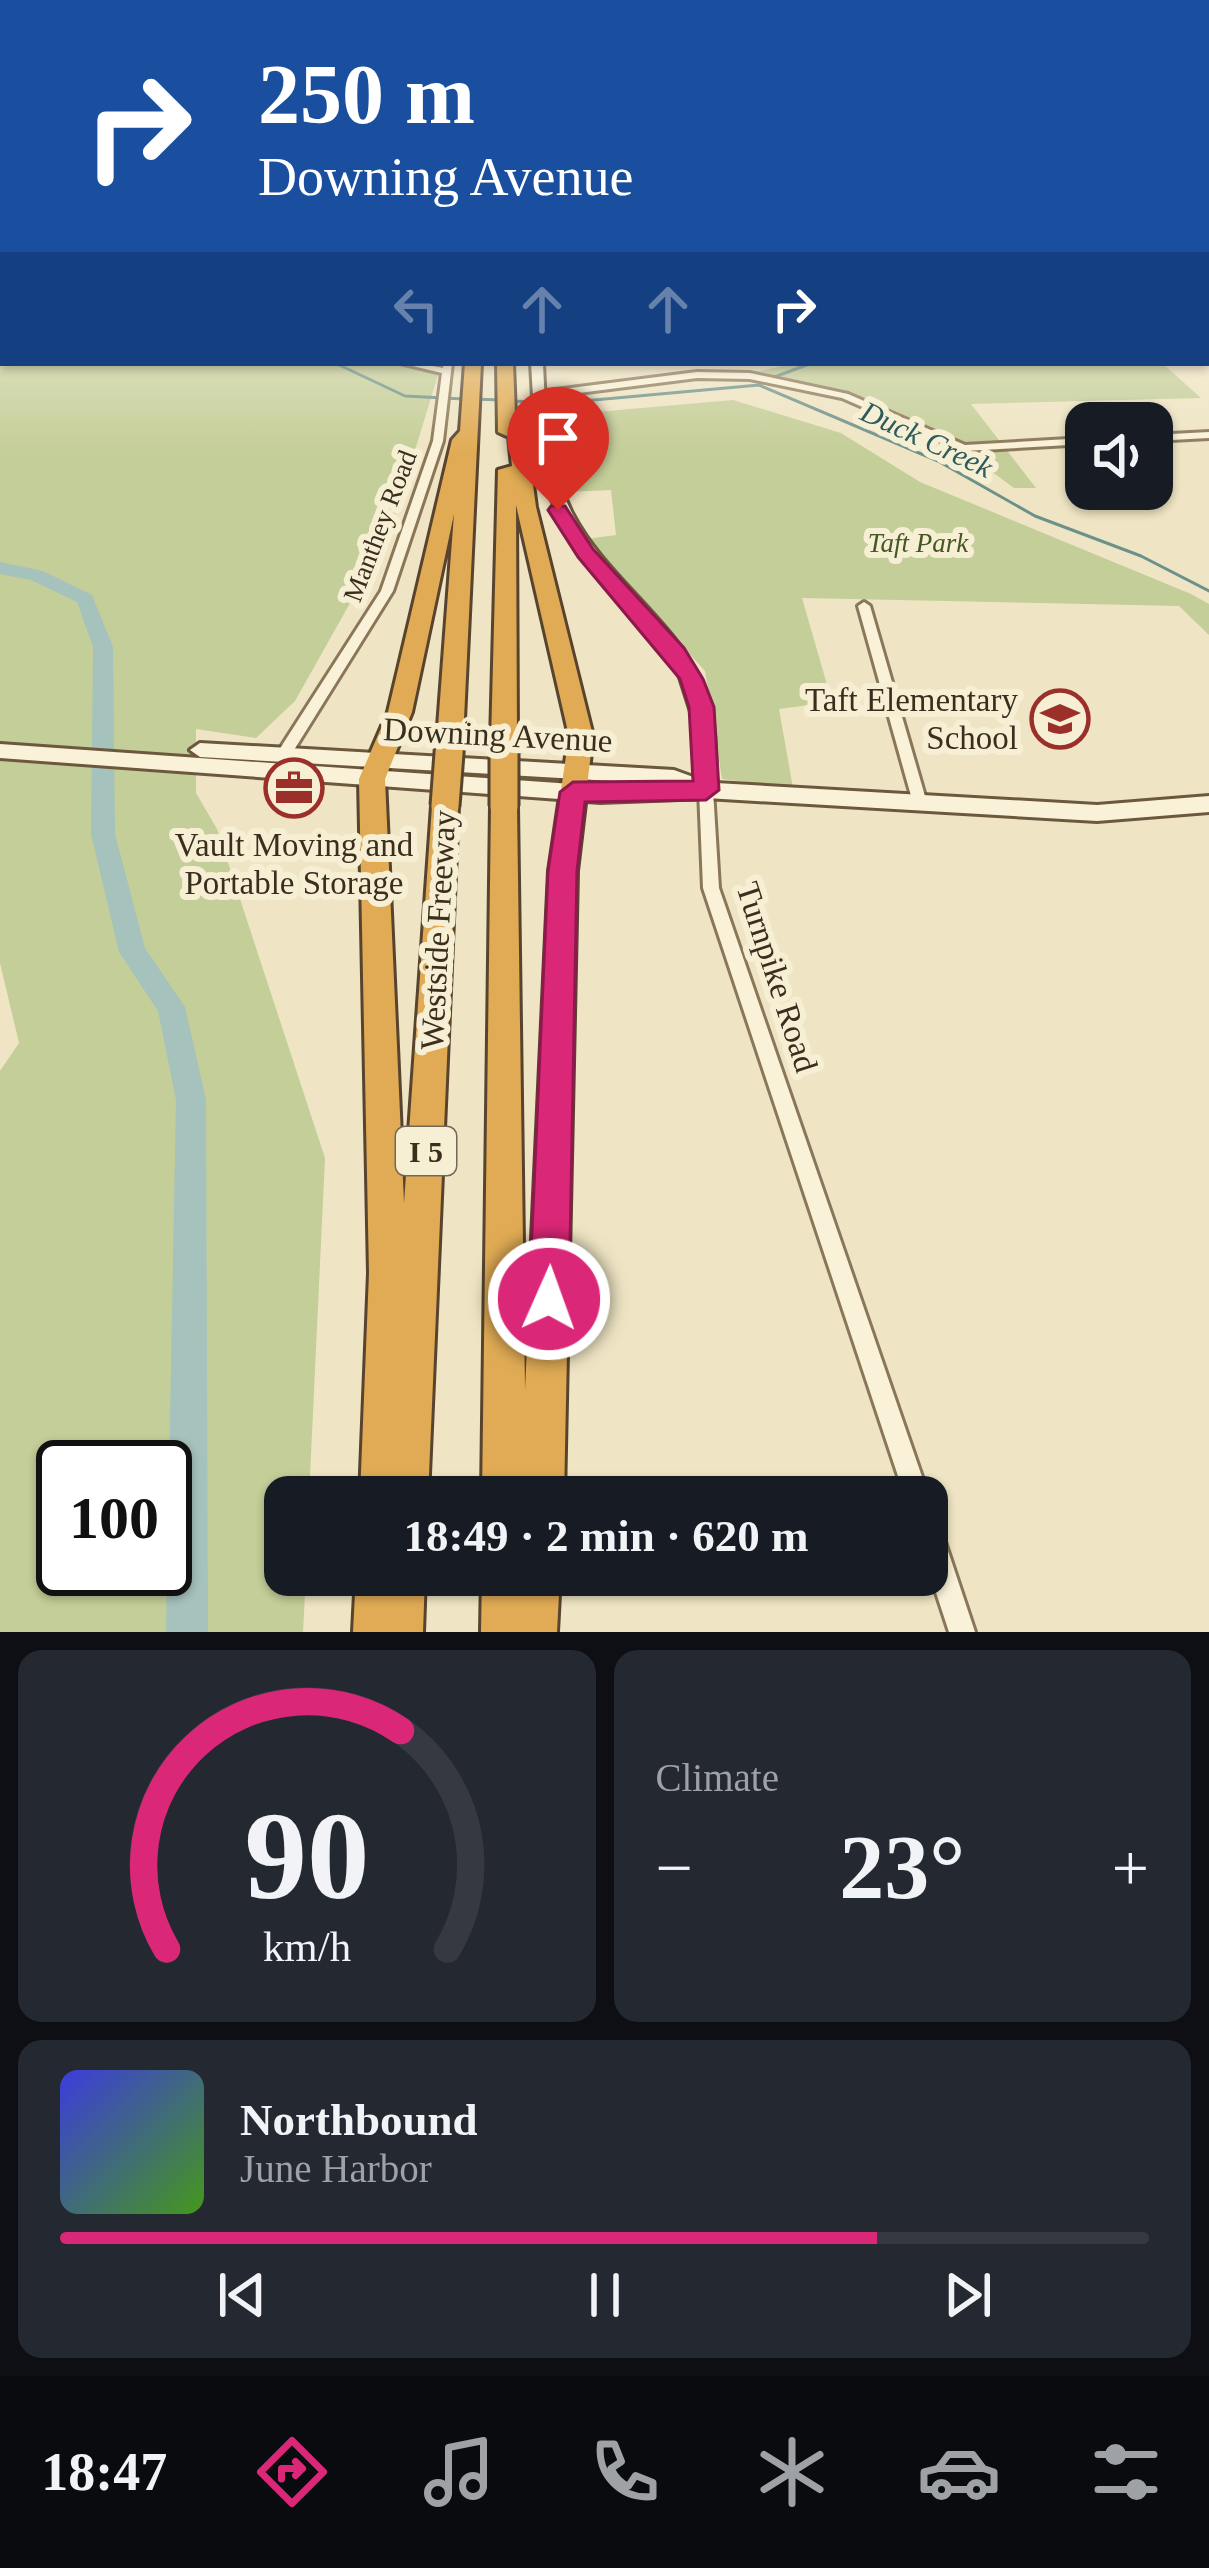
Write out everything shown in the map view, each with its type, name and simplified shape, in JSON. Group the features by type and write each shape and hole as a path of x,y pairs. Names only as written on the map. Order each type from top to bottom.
{"highway":[{"name":"Westside Freeway","path":"407,1476 473,366"},
{"name":"Westside Freeway","path":"504,1476 506,366"},
{"path":"383,1476 388,1273 376,770 400,712 470,412"},
{"path":"506,414 516,426 523,492 581,736 563,871 543,1476"},
{"path":"377,1632 378,1596"},
{"path":"399,1632 401,1596"},
{"path":"505,1596 505,1632"},
{"path":"533,1632 536,1596"}],"street":[{"name":"Turnpike Road","path":"537,366 548,479 564,522 692,679 706,735 711,888 910,1476"},
{"name":"Manthey Road","path":"281,762 387,591 437,446 447,367"},
{"path":"539,401 697,375 758,377 845,396 964,448 1065,442"},
{"path":"1173,437 1209,435"},
{"path":"864,606 920,803"},
{"name":"Downing Avenue","path":"2,745 1097,813 1209,804"},
{"path":"948,1590 962,1632"}],"green space":[{"path":"0,366 411,366 438,375 390,532 295,701 256,738 196,729 196,793 217,829 325,1158 310,1476 264,1476 264,1596 305,1596 303,1632 0,1632 0,1071 19,1043 0,963"},
{"path":"782,366 1165,366 1201,398 971,404 1036,488 1014,488 958,447 875,407 815,388 708,373 751,373"},
{"name":"Taft Park","path":"733,400 841,433 920,482 1191,594 1209,604 1209,635 1179,606 802,598 832,702 779,709 793,788 722,779 705,671 586,539 616,535 611,490 567,492 553,448 562,415"}],"waterway":[{"name":"Duck Creek","path":"341,366 405,396 464,399"},
{"path":"769,379 804,366"},
{"name":"Duck Creek","path":"511,401 561,403 759,385 938,461 1035,516 1141,556 1209,591"},
{"name":"Duck Creek","path":"475,399 500,400"},
{"path":"0,568 36,575 85,599 103,647 103,834 133,952 171,1007 191,1100 187,1632"}],"place":[{"name":"Taft Elementary School","path":"1060,719"},
{"name":"Vault Moving and Portable Storage","path":"294,788"}],"route":[{"path":"549,1299 563,871 573,792 706,790 706,735 692,679 676,654 585,553 558,510"}]}
